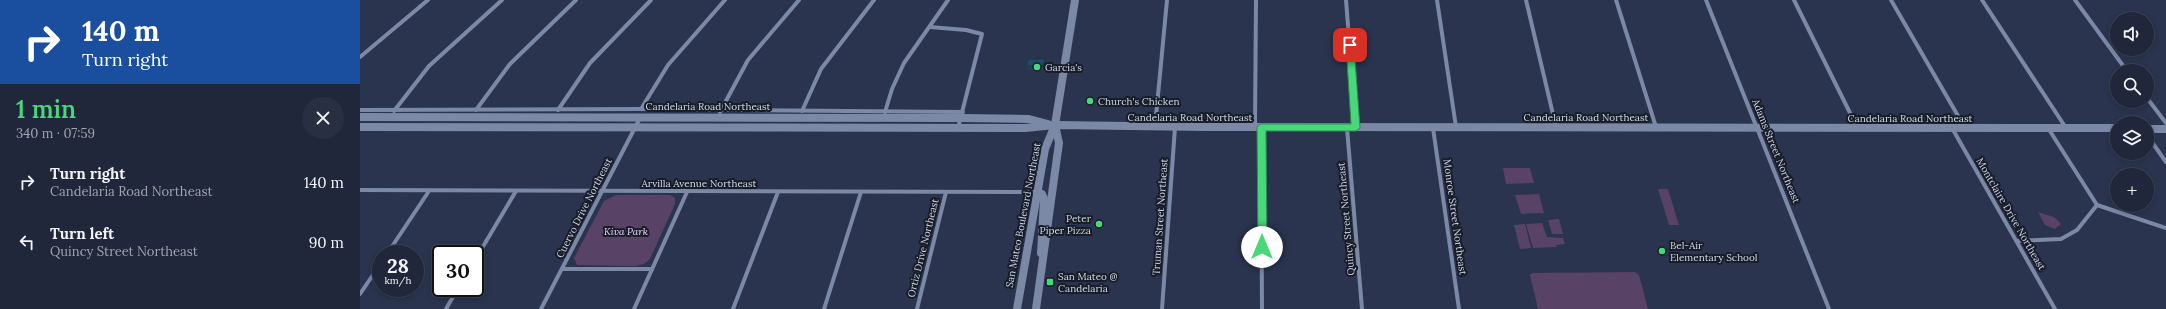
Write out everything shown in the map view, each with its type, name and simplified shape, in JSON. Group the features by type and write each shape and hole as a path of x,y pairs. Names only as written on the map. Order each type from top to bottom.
{"main road":[{"name":"San Mateo Boulevard Northeast","path":"1017,309 1045,149 1055,125 1075,0"},
{"name":"Candelaria Road Northeast","path":"360,117 392,114 641,113 962,115 1029,119 1055,125"},
{"name":"Candelaria Road Northeast","path":"360,127 714,126 1025,128 1055,125 1347,128 2110,128"},
{"name":"San Mateo Boulevard Northeast","path":"1036,309 1059,144 1055,125"},
{"path":"2154,128 2166,129"},
{"path":"1037,192 1042,194 1045,201 1040,238 1043,262"}],"street":[{"path":"360,57 428,0"},
{"path":"382,126 429,66 502,0"},
{"path":"476,110 510,64 576,0"},
{"path":"558,110 590,63 651,0"},
{"name":"Cuervo Drive Northeast","path":"541,309 636,126 652,86 668,64 725,0"},
{"path":"714,126 748,60 799,0"},
{"path":"802,111 821,69 874,0"},
{"path":"885,112 900,70 948,0"},
{"path":"1155,127 1167,0"},
{"path":"1256,0 1262,309"},
{"path":"1346,0 1356,128"},
{"path":"1436,0 1456,127"},
{"path":"1526,0 1556,127"},
{"path":"1616,0 1656,127"},
{"name":"Adams Street Northeast","path":"1706,0 1829,309"},
{"path":"1794,0 1857,128"},
{"path":"1891,0 1965,128"},
{"path":"1982,0 2066,128"},
{"path":"2075,0 2122,64"},
{"path":"930,27 954,31 977,31 982,34 958,128"},
{"path":"2154,107 2166,123"},
{"path":"360,110 392,114 476,110 558,110 641,113"},
{"path":"720,113 802,111 962,115"},
{"name":"Truman Street Northeast","path":"1162,309 1176,127"},
{"name":"Quincy Street Northeast","path":"1347,128 1362,309"},
{"name":"Monroe Street Northeast","path":"1433,128 1459,309"},
{"name":"Montclaire Drive Northeast","path":"1952,128 2055,309"},
{"path":"2048,128 2097,205 2166,228"},
{"path":"2154,145 2166,162"},
{"name":"Arvilla Avenue Northeast","path":"360,190 602,192 1037,192"},
{"path":"393,245 429,191"},
{"path":"484,245 516,191"},
{"path":"634,309 687,192"},
{"path":"733,309 778,192"},
{"path":"824,309 862,192"},
{"name":"Ortiz Drive Northeast","path":"917,309 946,192"},
{"path":"2017,241 2061,239 2077,230 2097,205"},
{"path":"562,269 652,269"},
{"path":"360,294 372,276"},
{"path":"446,309 453,297"}],"green space":[{"path":"1503,168 1530,168 1534,183 1506,184"},
{"path":"1658,189 1668,189 1679,225 1669,225"},
{"path":"1539,194 1544,213 1521,214 1515,195"},
{"name":"Kiva Park","path":"616,195 670,195 675,198 675,204 650,259 644,264 635,266 577,265 574,258 604,201"},
{"path":"2038,212 2054,217 2061,224 2055,229 2045,225"},
{"path":"1559,219 1563,234 1552,234 1548,220"},
{"path":"1542,223 1547,237 1563,238 1565,244 1556,245 1557,247 1533,248 1526,224"},
{"path":"1525,224 1531,248 1520,249 1514,225"},
{"path":"1635,272 1639,275 1648,309 1538,309 1530,275 1533,273"}],"building":[{"path":"1028,59 1045,59 1043,66 1026,66"}],"place":[{"name":"Garcia's","path":"1037,67"},
{"name":"Church's Chicken","path":"1090,101"},
{"name":"Peter Piper Pizza","path":"1099,224"},
{"name":"Bel-Air Elementary School","path":"1662,251"},
{"name":"San Mateo @ Candelaria","path":"1050,282"}],"route":[{"path":"1262,247 1261,127 1356,128 1350,45"}]}
